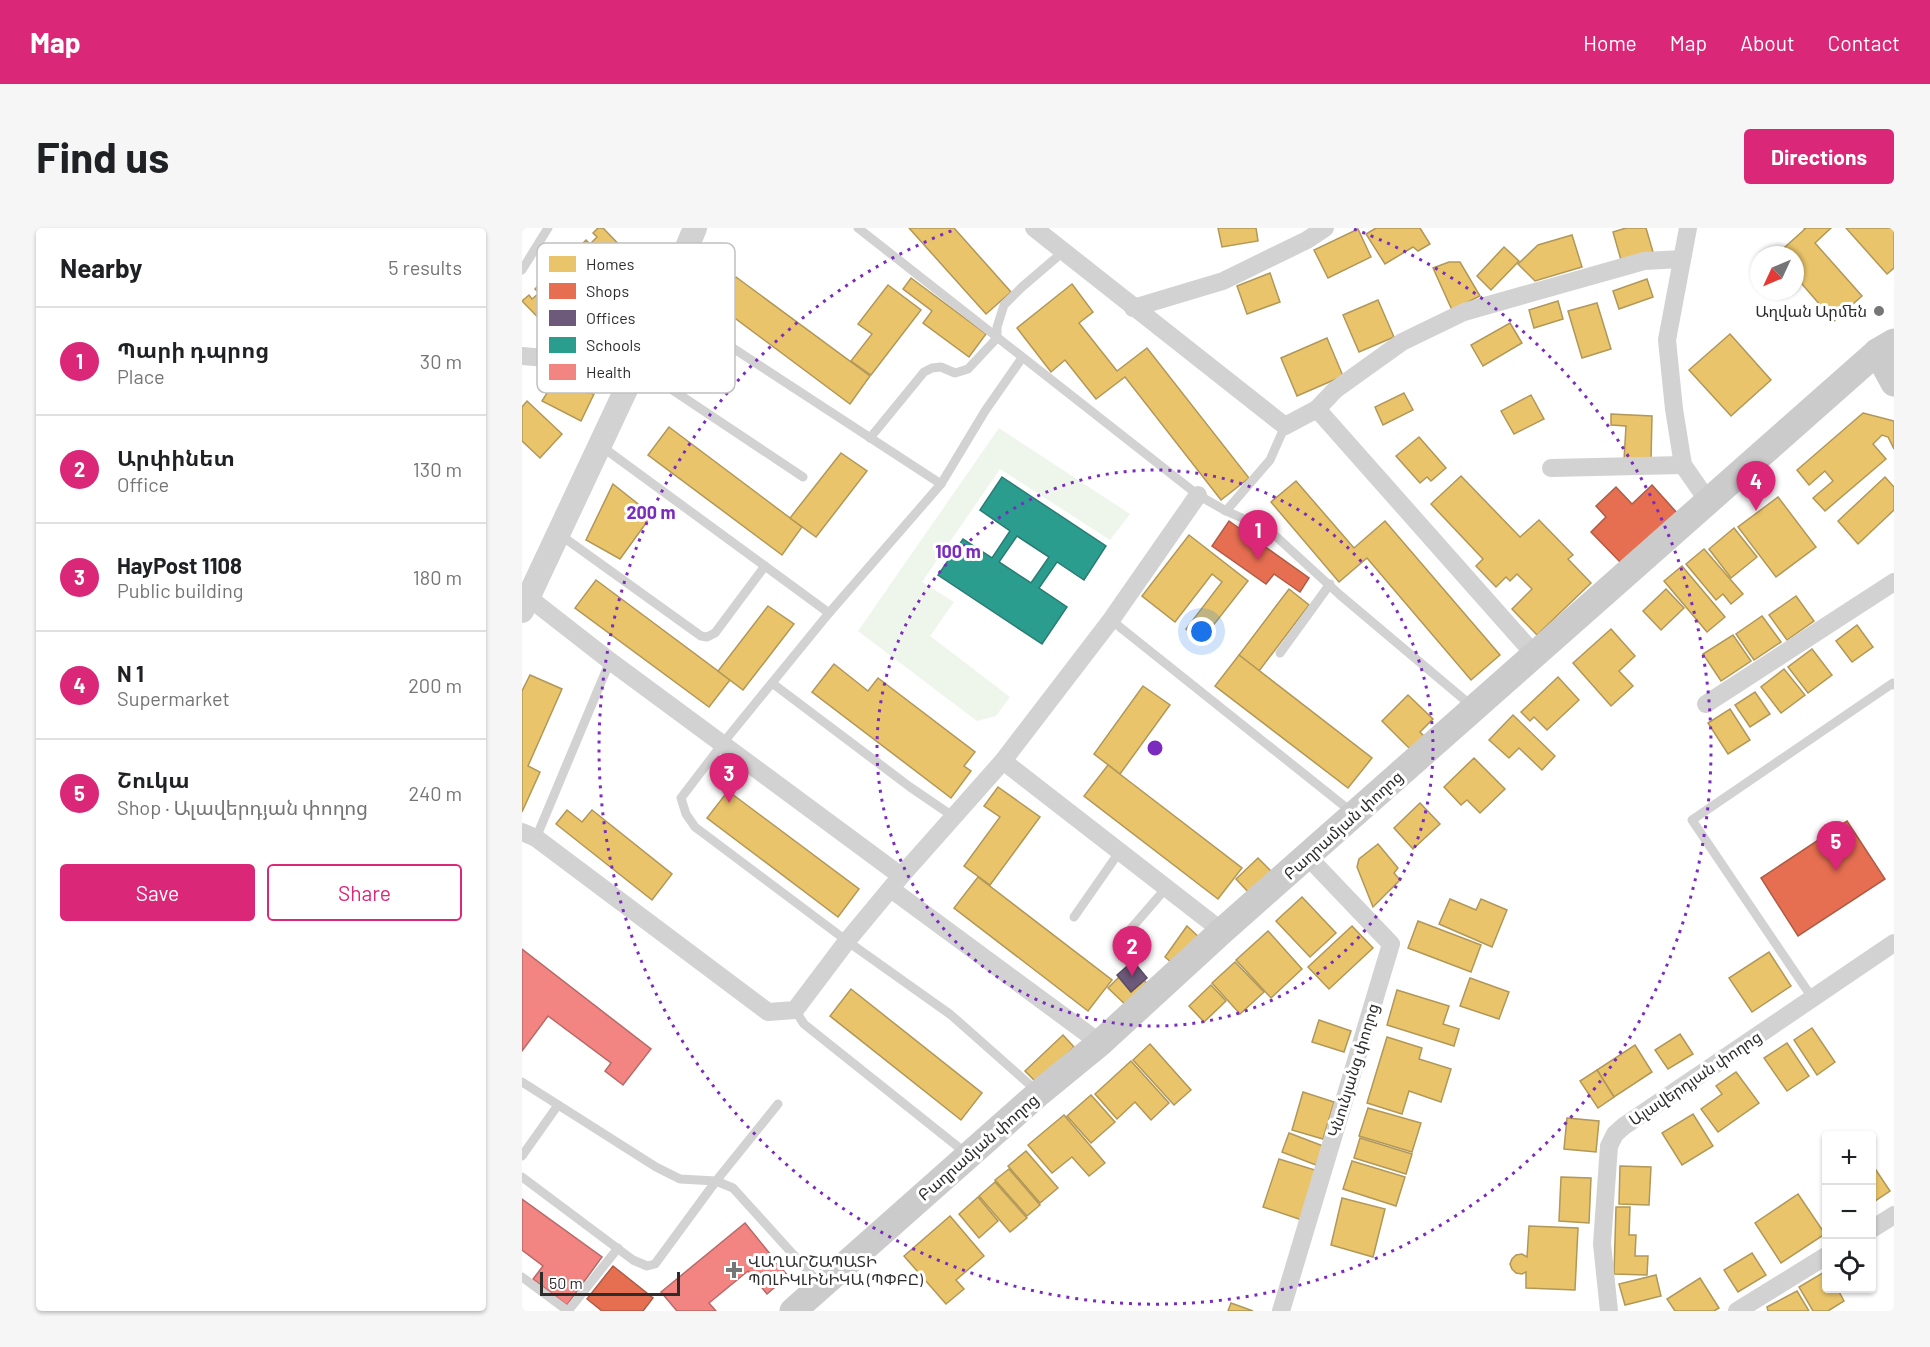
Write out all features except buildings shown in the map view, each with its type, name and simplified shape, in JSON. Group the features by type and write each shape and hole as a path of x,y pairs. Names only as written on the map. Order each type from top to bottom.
{"main road":[{"path":"1885,347 1894,383"},
{"name":"Բաղրամյան փողոց","path":"793,1311 1039,1093 1100,1043 1222,931 1885,347"}],"street":[{"path":"689,243 695,228"},
{"path":"1034,228 1285,426 1317,409 1335,390 1402,342 1464,312 1644,261 1682,259"},
{"path":"1133,308 1223,281 1307,240 1325,228"},
{"path":"1688,228 1667,340 1674,409 1683,465 1708,501"},
{"path":"522,356 537,357"},
{"path":"625,393 525,604 610,661 723,743 1100,1043"},
{"path":"1317,409 1535,655"},
{"path":"1551,468 1683,465"},
{"path":"529,835 768,1012 795,1010 847,941 896,882 1003,761 1111,620 1198,495"},
{"path":"1706,704 1894,582"},
{"path":"1003,761 1222,931"},
{"name":"Կնունյանց փողոց","path":"1281,1311 1391,944 1308,856"},
{"name":"Ալավերդյան փողոց","path":"1609,1311 1602,1244 1608,1146 1615,1134 1894,943"},
{"path":"1876,1226 1894,1215"},
{"path":"1737,1311 1822,1259"}],"lane":[{"path":"539,243 548,228"},
{"path":"858,228 1198,495 1226,511 1269,530 1340,595 1475,708"},
{"path":"522,270 537,246"},
{"path":"870,438 924,372 941,367 955,373 968,369 997,338 997,327 1005,305 1022,287 1064,251"},
{"path":"735,350 941,484"},
{"path":"1022,358 941,484 829,613 681,798 686,814 695,827 847,941 951,1015 1039,1093"},
{"path":"677,393 803,477"},
{"path":"1226,511 1270,460 1285,426"},
{"path":"601,446 829,613"},
{"path":"559,534 701,636 715,633 765,566"},
{"path":"1280,652 1330,584"},
{"path":"1111,620 1355,814"},
{"path":"529,835 610,661"},
{"path":"772,683 862,752 954,817"},
{"path":"1813,999 1692,820 1893,683 1894,685"},
{"path":"1074,917 1120,851"},
{"path":"1122,939 1167,887"},
{"path":"795,1010 804,1024 969,1155"},
{"path":"522,1082 656,1167 680,1179 716,1181 733,1188 821,1285"},
{"path":"522,1177 633,1260 646,1266 655,1264 716,1181 778,1104"},
{"path":"522,1156 558,1105"},
{"path":"522,1277 568,1311 618,1248"}],"shaded area":[{"path":"999,428 1130,514 1110,540 1000,469 922,582 954,602 930,636 1010,697 996,716 977,721 858,631"}],"place":[{"name":"Աղվան Արմեն","path":"1879,311"},
{"name":"N 1","path":"1756,511"},
{"name":"Պարի դպրոց","path":"1258,560"},
{"name":"HayPost 1108","path":"729,803"},
{"name":"Շուկա","path":"1836,871"},
{"name":"Արփինետ","path":"1132,976"},
{"name":"ՎԱՂԱՐՇԱՊԱՏԻ ՊՈԼԻԿԼԻՆԻԿԱ (ՊՓԲԸ)","path":"734,1270"}]}
